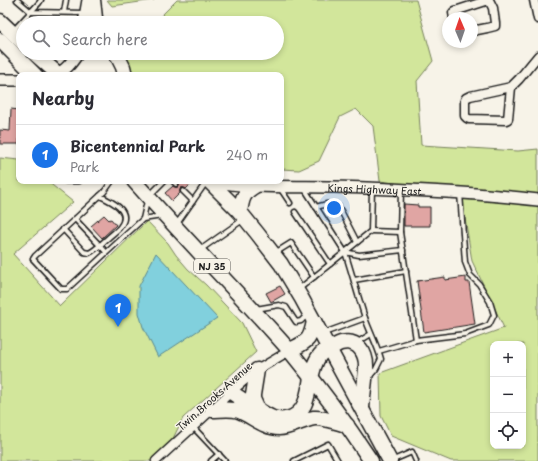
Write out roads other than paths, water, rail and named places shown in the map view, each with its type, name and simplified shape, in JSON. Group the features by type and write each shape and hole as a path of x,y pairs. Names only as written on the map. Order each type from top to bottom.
{"highway":[{"path":"93,0 95,16"},
{"path":"0,21 6,36 16,49"},
{"path":"6,36 16,40"},
{"path":"24,60 33,72"},
{"path":"41,60 54,72"},
{"path":"120,60 124,72"},
{"name":"NJ 35","path":"137,184 289,351 310,376 370,460"},
{"path":"211,184 242,215 281,264 312,316 390,461"},
{"path":"242,215 243,197 255,186"},
{"path":"289,351 306,342 311,335 312,316"},
{"path":"231,392 264,414 276,419 293,416 303,407 306,400 310,376 319,355 342,342 348,342 358,346 362,350 366,360 362,408"},
{"path":"256,370 253,399 258,410"},
{"path":"212,410 239,411 273,428 287,427 320,418 347,426"}],"street":[{"path":"85,16 88,0"},
{"path":"453,12 490,0 496,23 495,26 478,30"},
{"path":"534,0 538,20"},
{"path":"511,87 508,119 469,119 465,116 466,98 511,87 538,56"},
{"path":"62,72 73,60"},
{"path":"1,80 16,80"},
{"path":"1,80 16,84"},
{"name":"Kings Highway East","path":"232,184 255,186 372,188 507,196 538,200"},
{"name":"Twin Brooks Avenue","path":"156,461 256,370 289,351"}],"lane":[{"path":"18,0 32,12 64,12 78,16"},
{"path":"28,16 41,0"},
{"path":"64,12 66,0"},
{"path":"6,36 16,27"},
{"path":"110,184 100,196 63,229 33,259 61,289 67,289 143,219 166,216"},
{"path":"143,219 148,197 161,184"},
{"path":"175,226 206,184"},
{"path":"279,186 290,203"},
{"path":"304,187 345,252 365,318 379,351 381,359 376,369 364,384"},
{"path":"370,231 372,188"},
{"path":"401,190 400,232 416,340"},
{"path":"183,191 193,201"},
{"path":"379,351 416,340 465,334 489,325 494,315 490,302 479,284 470,275 465,262 460,193"},
{"path":"63,229 86,253 91,252 100,246 120,227 123,217 122,211 117,205 100,196"},
{"path":"316,207 327,204 339,207 357,242"},
{"path":"295,212 330,264"},
{"path":"198,251 233,226 242,215"},
{"path":"75,219 106,252"},
{"path":"297,290 370,231 400,232"},
{"path":"274,254 291,243 314,277"},
{"path":"345,252 359,255 403,250"},
{"path":"354,280 406,271"},
{"path":"252,310 279,305 286,307 296,322 312,316"},
{"path":"321,334 365,318"},
{"path":"354,344 371,334"},
{"path":"193,427 225,461"},
{"path":"294,461 328,444 338,461"},
{"path":"390,461 412,452 416,461"},
{"path":"211,461 219,454"}],"water":[{"path":"156,253 217,318 158,357 143,327 139,313 139,286"}],"place":[{"name":"Bicentennial Park","path":"118,327"}]}
